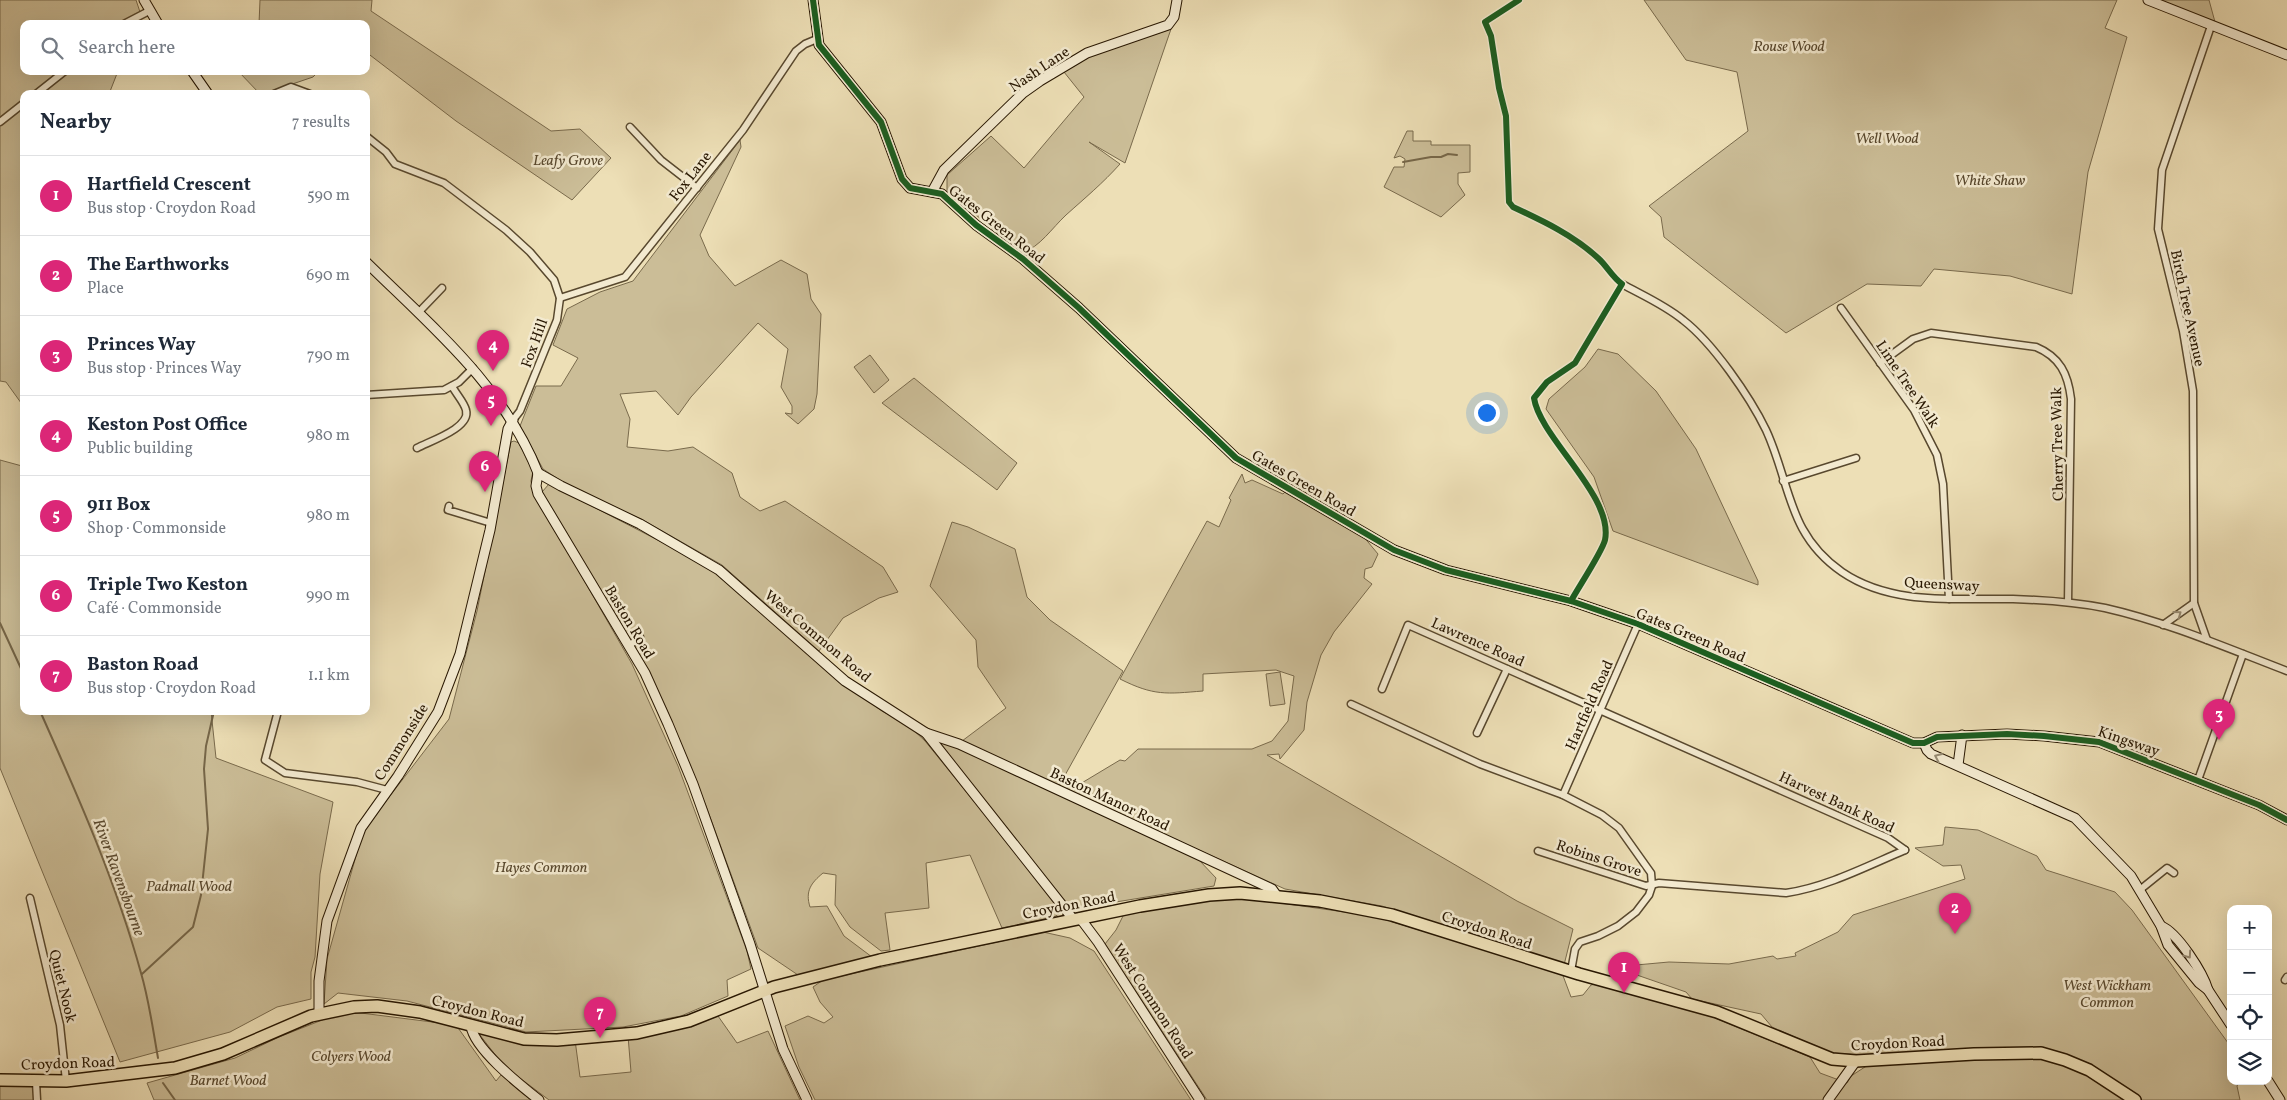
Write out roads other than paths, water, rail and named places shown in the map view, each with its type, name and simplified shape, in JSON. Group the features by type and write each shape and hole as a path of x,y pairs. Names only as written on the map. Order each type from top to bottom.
{"highway":[{"name":"Croydon Road","path":"0,1080 66,1081 125,1076 185,1066 223,1054 319,1014 354,1007 377,1006 420,1012 508,1036 535,1040 627,1034 679,1024 764,990 880,960 1077,918 1209,894 1240,893 1277,896 1381,912 1571,971 1706,1009 1832,1059 1856,1061 1974,1054 2041,1053 2089,1070 2135,1100"}],"street":[{"path":"144,0 155,20"},
{"path":"813,0 817,40"},
{"name":"Nash Lane","path":"932,192 944,170 1023,92 1087,53 1168,25 1174,17 1177,0"},
{"path":"2148,0 2287,55"},
{"path":"132,20 149,11"},
{"name":"Birch Tree Avenue","path":"2207,640 2194,603 2193,391 2183,331 2158,229 2162,170 2210,26"},
{"name":"Fox Lane","path":"560,298 625,277 742,130 796,51 805,44 817,40"},
{"name":"Gates Green Road","path":"817,40 881,122 906,184 916,190 942,194 976,225 1023,259 1079,308 1236,458 1394,550 1446,570 1571,601 1638,624 1890,735 1913,743 1924,743 1928,752 2075,818 2131,876 2141,889 2161,926 2168,945 2199,983 2208,990 2227,1019"},
{"path":"41,90 60,75"},
{"path":"195,75 205,90"},
{"path":"282,90 291,86 300,90"},
{"path":"0,122 20,106"},
{"path":"630,127 660,160 697,188"},
{"path":"370,139 386,152 395,164 444,183 506,230 530,252 554,280 560,298"},
{"path":"370,266 473,368 493,391 513,420 538,473"},
{"name":"Queensway","path":"1622,284 1683,319 1700,335 1738,385 1766,430 1796,519 1817,548 1842,572 1884,591 1907,596 2068,602 2104,608 2207,640 2287,671"},
{"path":"418,313 442,288"},
{"name":"Fox Hill","path":"513,420 520,411 543,358 557,320 560,298"},
{"name":"Lime Tree Walk","path":"1841,308 1922,422 1940,466 1944,494 1949,599"},
{"name":"Cherry Tree Walk","path":"1880,363 1913,339 1931,333 2036,347 2050,352 2059,362 2068,379 2071,399 2068,602"},
{"path":"370,396 429,392 452,386 473,368"},
{"path":"417,448 460,427 465,420 466,411 452,386"},
{"name":"Commonside","path":"319,1014 319,981 327,921 361,828 438,712 468,628 491,522 508,429 513,420"},
{"path":"504,451 511,439 522,440"},
{"path":"1783,481 1856,458"},
{"name":"Baston Road","path":"538,473 536,486 538,494 629,646 668,724 692,784 783,1049 807,1100"},
{"name":"West Common Road","path":"538,473 640,524 719,570 845,681 926,733 1098,942 1200,1100"},
{"path":"449,506 448,510 491,522"},
{"path":"2163,625 2194,603"},
{"name":"Hartfield Road","path":"1563,796 1638,624"},
{"name":"Lawrence Road","path":"1382,689 1408,625 1600,709"},
{"path":"629,646 640,637"},
{"path":"2198,780 2243,654"},
{"path":"1477,733 1507,668"},
{"path":"1351,704 1480,764 1563,796 1602,815 1619,828 1651,873 1652,886 1649,895 1636,912 1598,936 1580,942 1575,949 1571,971"},
{"name":"Harvest Bank Road","path":"1600,709 1888,838 1905,850 1819,885 1786,893 1659,883 1652,886"},
{"path":"277,715 265,760 285,773 357,782 387,790"},
{"name":"Baston Manor Road","path":"926,733 959,744 1141,828 1272,890 1277,896"},
{"path":"1958,765 1962,735"},
{"name":"Kingsway","path":"1924,743 1937,737 1962,735 2044,736 2093,741 2198,780 2259,805 2287,820"},
{"name":"Robins Grove","path":"1538,851 1646,886 1652,886"},
{"path":"2141,889 2167,868 2174,874"},
{"name":"Quiet Nook","path":"30,898 60,1025 66,1081"},
{"path":"470,1026 473,1034 501,1070 539,1100"},
{"path":"1828,1100 1856,1061"},
{"path":"36,1082 37,1100"},
{"path":"2271,1085 2280,1100"}],"waterway":[{"path":"1403,162 1441,157 1448,154 1457,155"},
{"name":"River Ravensbourne","path":"0,623 20,666"},
{"name":"River Ravensbourne","path":"42,715 82,807 120,906 144,983 158,1058"},
{"path":"142,974 193,927 201,895 208,829 204,769 206,746 213,715"},
{"name":"River Ravensbourne","path":"163,1083 175,1100"}],"place":[{"name":"Keston Post Office","path":"493,371"},
{"name":"911 Box","path":"491,426"},
{"name":"Triple Two Keston","path":"485,492"},
{"name":"Princes Way","path":"2219,740"},
{"name":"The Earthworks","path":"1955,934"},
{"name":"Hartfield Crescent","path":"1624,993"},
{"name":"Baston Road","path":"600,1038"}],"park label":[{"name":"Rouse Wood","path":"1789,46"},
{"name":"Well Wood","path":"1887,138"},
{"name":"Leafy Grove","path":"568,160"},
{"name":"White Shaw","path":"1990,180"},
{"name":"Hayes Common","path":"541,867"},
{"name":"Padmall Wood","path":"189,886"},
{"name":"West Wickham Common","path":"2107,994"},
{"name":"Colyers Wood","path":"351,1056"},
{"name":"Barnet Wood","path":"228,1080"}]}
